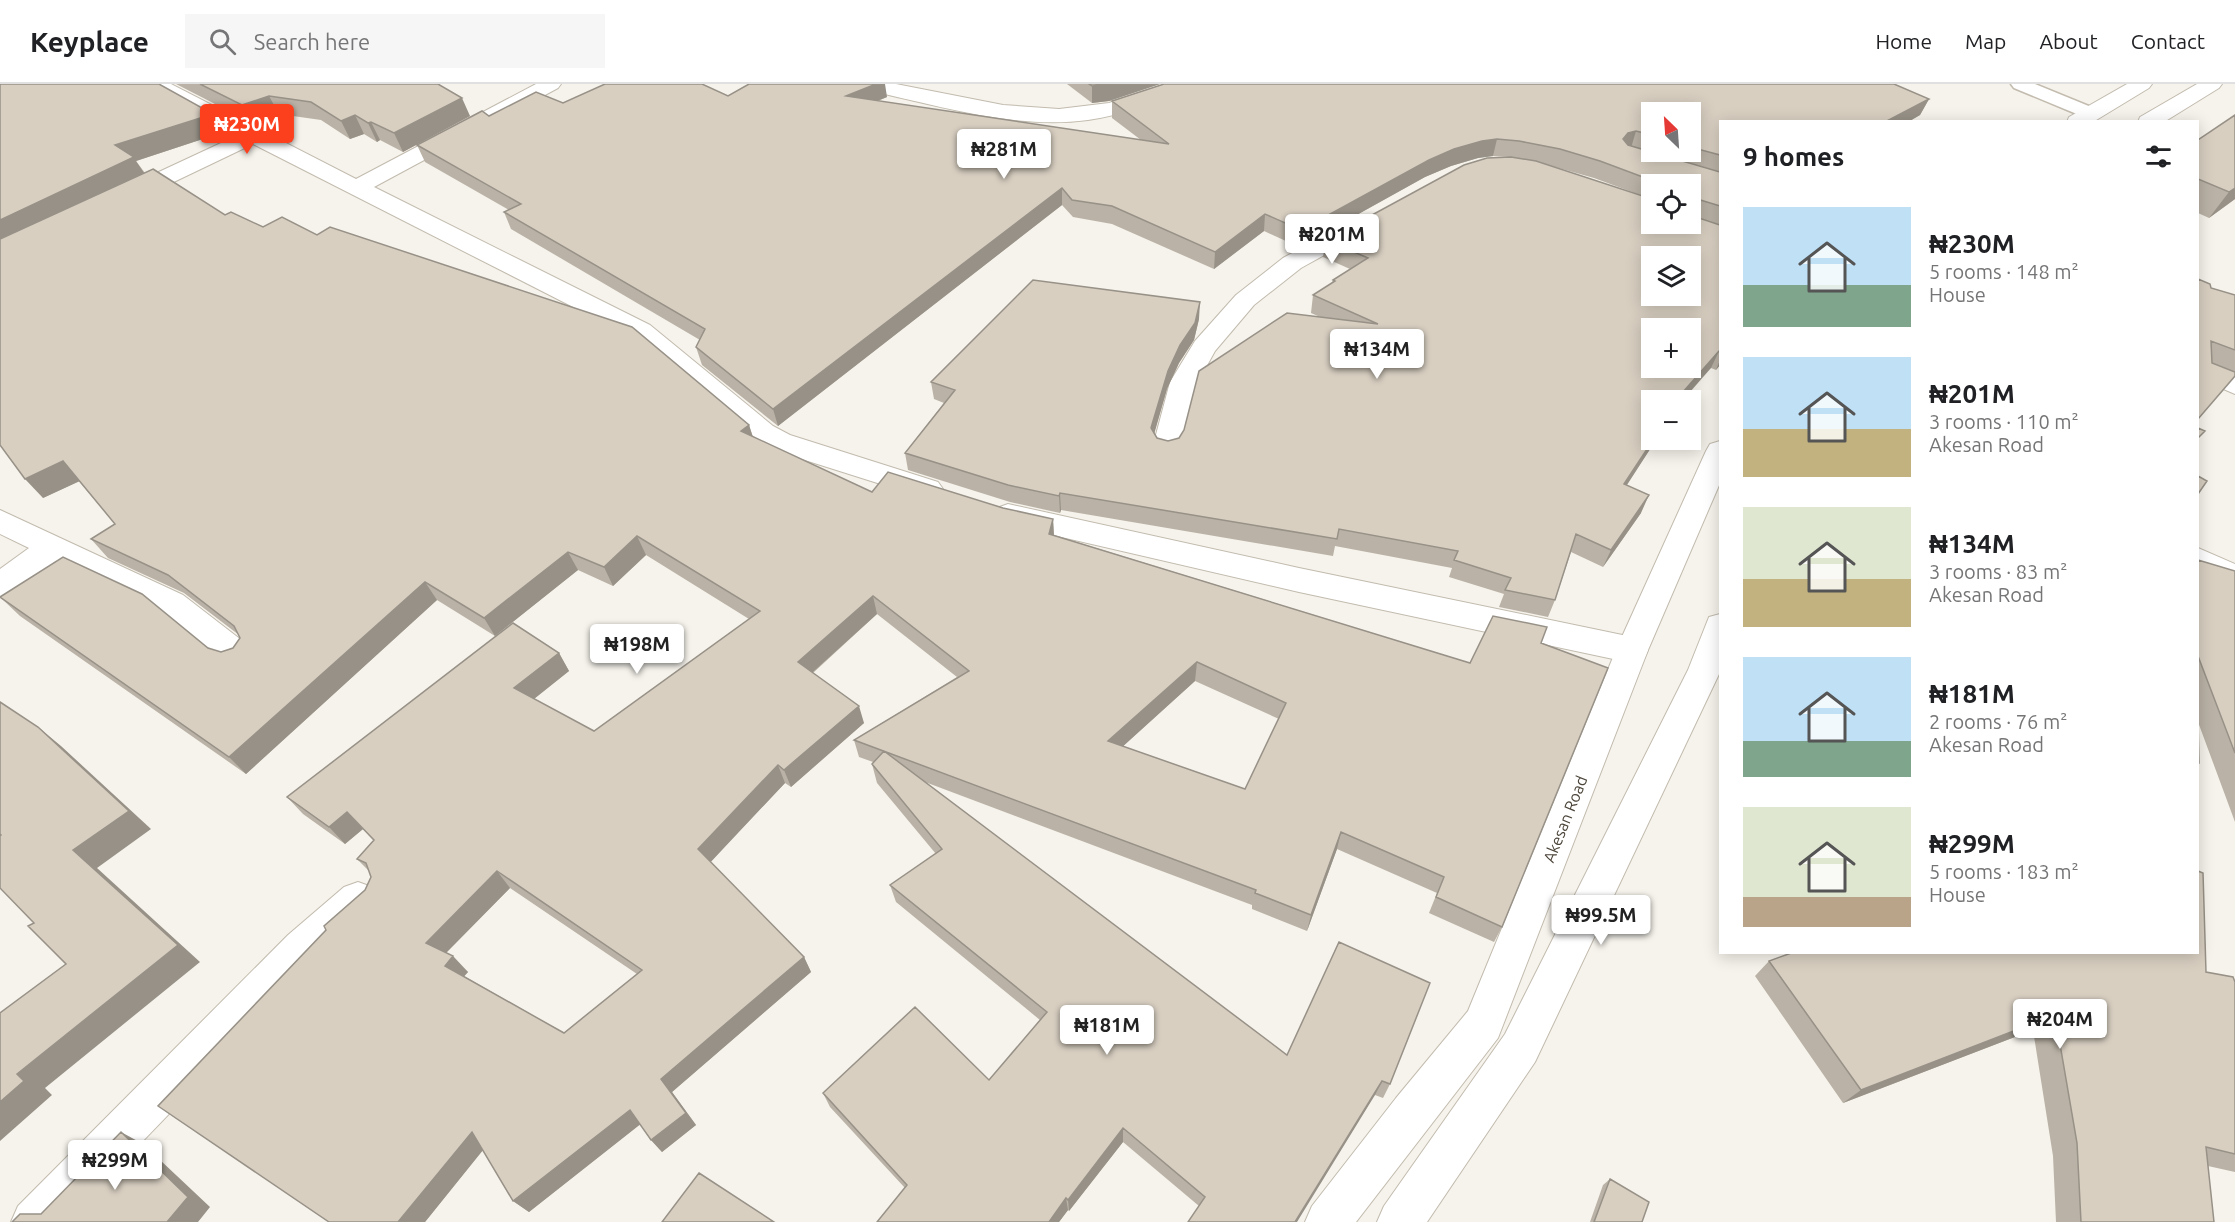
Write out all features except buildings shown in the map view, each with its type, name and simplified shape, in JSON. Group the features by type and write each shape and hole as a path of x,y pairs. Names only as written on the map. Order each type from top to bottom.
{"street":[{"path":"156,84 253,136 641,331 763,433 780,442 951,497"},
{"path":"358,187 551,84"},
{"path":"866,84 1002,110 1043,115 1084,114 1120,107 1186,84"},
{"path":"2083,117 2142,84"},
{"path":"2151,120 2212,84"},
{"path":"106,206 253,136"},
{"path":"1167,446 1184,382 1204,347 1245,300 1292,263 1387,211"},
{"path":"2199,368 2235,385"},
{"name":"Akesan Road","path":"1328,1222 1411,1113 1483,1024 1632,650 1719,453"},
{"path":"984,507 1006,514 1276,575 1632,650"},
{"path":"0,521 172,603 237,655"},
{"path":"0,585 54,546"},
{"path":"2199,560 2235,578"},
{"path":"1400,1222 1520,1048 1705,670 1719,629"},
{"path":"34,1222 302,948 366,892"}],"lane":[{"path":"2020,84 2083,117"}]}
